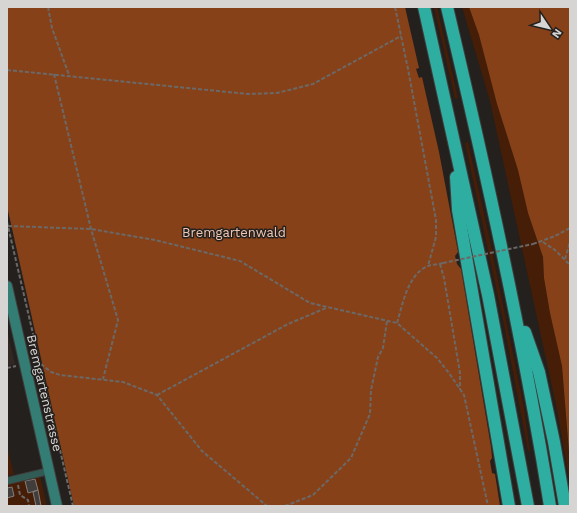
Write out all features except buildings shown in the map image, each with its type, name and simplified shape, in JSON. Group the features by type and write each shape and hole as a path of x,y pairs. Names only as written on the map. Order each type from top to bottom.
{"highway":[{"path":"424,7 505,378 528,506"},
{"path":"446,7 529,384 550,506"},
{"path":"455,145 458,210 509,506"},
{"path":"510,294 539,372 553,436 565,506"}],"main road":[{"name":"Bremgartenstrasse","path":"7,286 57,506"}],"lane":[{"path":"7,481 49,471"}],"path":[{"path":"48,7 52,28 69,75"},
{"path":"395,7 436,220 436,237 428,266"},
{"path":"7,70 248,94 277,93 313,84 401,36"},
{"path":"54,74 91,229 118,320 103,379"},
{"path":"7,222 41,363 73,506"},
{"path":"8,226 91,229 155,240 240,261 310,303 397,323 437,358 460,389 466,401 488,506"},
{"path":"397,323 411,283 420,271 428,266 543,242 570,228"},
{"path":"543,242 565,259 570,265"},
{"path":"565,259 570,242"},
{"path":"442,264 460,373 460,389"},
{"path":"157,395 288,324 328,308"},
{"path":"285,506 313,496 351,458 370,414 371,390 378,357 383,348 387,321"},
{"path":"41,363 51,372 60,375 123,382 157,395 202,451 267,506"},
{"path":"7,368 17,366"},
{"path":"17,478 20,495 28,500 29,506"}],"shaded area":[{"path":"434,7 437,7 458,98 455,99"},
{"path":"462,7 469,7 479,35 497,104 518,170 528,213 543,257 544,278 550,313 562,366 570,464 569,478 557,410 490,101"},
{"path":"468,142 524,408 530,451 528,451 503,320 465,143"},
{"path":"7,330 15,364 7,366"},
{"path":"7,446 14,474 7,476"},
{"path":"40,476 47,506 7,506 7,484"}],"green space":[{"name":"Bremgartenwald","path":"7,7 405,7 419,68 416,69 419,78 422,77 439,152 458,252 455,256 457,264 461,269 491,447 492,458 490,461 492,473 495,474 500,506 74,506 7,206"},
{"path":"469,7 570,7 570,464 562,366 550,313 544,278 543,257 528,213 518,170 497,104 479,35"}]}
